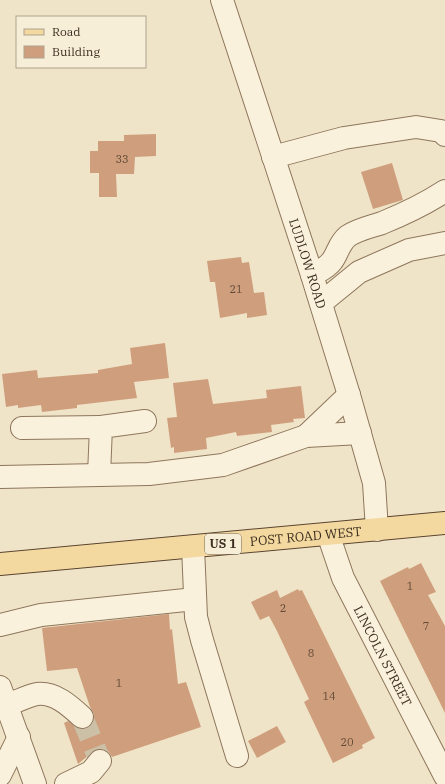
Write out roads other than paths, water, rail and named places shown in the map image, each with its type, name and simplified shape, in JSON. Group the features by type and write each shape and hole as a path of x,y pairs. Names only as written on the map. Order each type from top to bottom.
{"main road":[{"name":"POST ROAD WEST","path":"0,564 445,523"}],"street":[{"name":"LUDLOW ROAD","path":"222,0 312,275 349,395 374,483 377,530"},
{"path":"273,157 344,138 416,127 441,131 445,135"},
{"path":"312,275 327,266 333,260 337,248 347,238 359,230 381,223 423,205 445,191"},
{"path":"320,302 359,272 409,250 443,243"},
{"path":"306,436 349,395"},
{"path":"22,428 101,427 145,421"},
{"path":"99,475 101,427"},
{"path":"0,477 149,474 223,465 306,436 360,433"},
{"name":"LINCOLN STREET","path":"328,534 343,578 445,776"},
{"path":"193,547 195,599 202,640 237,756"},
{"path":"0,624 41,615 195,599"},
{"path":"35,784 3,696 38,694 57,698 69,704 82,717"},
{"path":"0,775 19,737"},
{"path":"66,784 91,772 100,761"}],"tunnel":[{"path":"82,717 100,761"}]}
